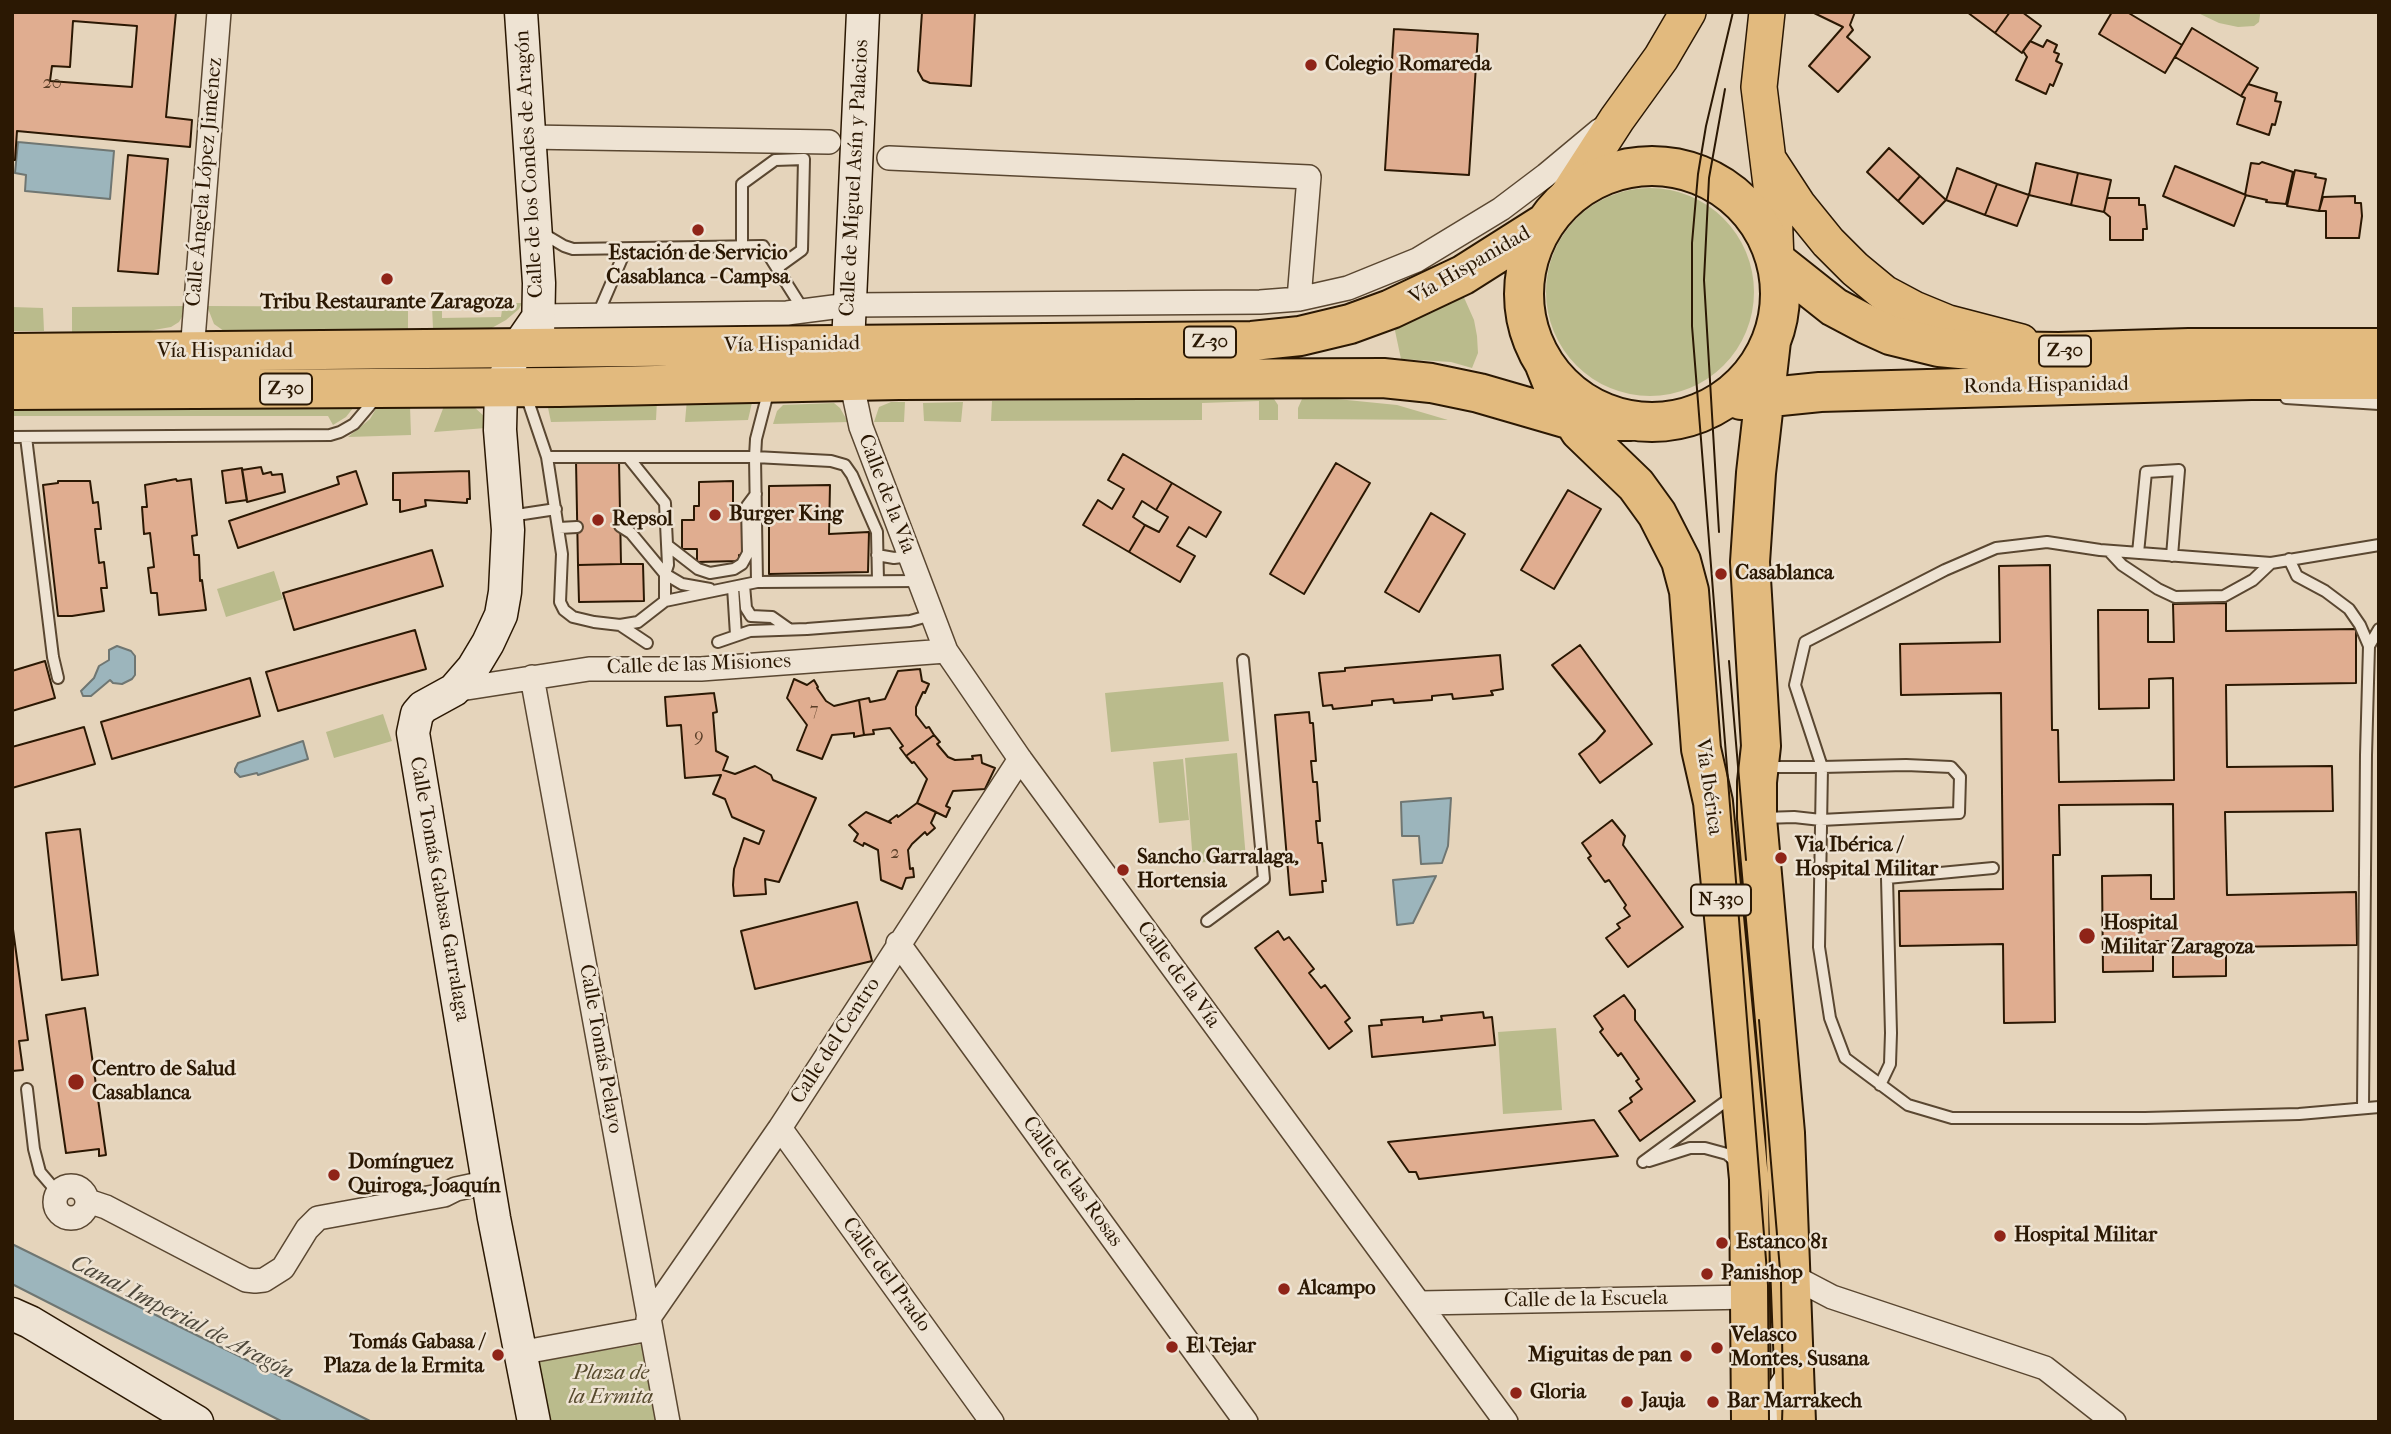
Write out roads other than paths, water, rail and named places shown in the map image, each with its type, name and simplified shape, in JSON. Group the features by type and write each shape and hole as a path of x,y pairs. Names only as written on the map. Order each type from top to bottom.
{"highway":[{"path":"1570,189 1657,165 1678,168 1709,178 1746,206 1769,241 1776,261"},
{"name":"Vía Hispanidad","path":"12,390 384,387 527,361 770,383 849,363 1252,341 1300,336 1350,324 1391,309 1463,275 1570,189"},
{"name":"Vía Ibérica","path":"1570,189 1527,262 1524,305 1527,326 1557,395 1572,420 1587,440 1630,480 1668,531 1689,591 1701,749 1713,802 1749,1179 1751,1422"},
{"name":"Vía Ibérica","path":"1776,261 1780,293 1764,397 1750,562 1761,746 1756,782 1757,818 1785,1133 1796,1422"},
{"name":"Ronda Hispanidad","path":"1776,261 1834,307 1890,335 1939,347 2059,352 2189,348 2379,348"},
{"path":"1715,405 1742,384 1771,341"},
{"name":"Vía Hispanidad","path":"12,353 192,352 527,361 849,363 1383,378 1431,383 1479,393 1572,420 1666,421 1715,405"},
{"path":"1545,366 1573,395 1609,414 1631,421"},
{"name":"Ronda Hispanidad","path":"1715,405 1820,392 2126,389 2251,380 2379,380"}],"main road":[{"path":"1570,189 1661,58 1688,12"},
{"path":"1768,12 1759,87 1774,209 1776,261"},
{"path":"1768,159 1798,205 1828,242 1884,293 1948,323 2059,352"}],"street":[{"name":"Calle Ángela López Jiménez","path":"192,352 219,12"},
{"name":"Calle de los Condes de Aragón","path":"521,12 534,227 527,361"},
{"name":"Calle de Miguel Asín y Palacios","path":"849,363 849,305 863,12"},
{"path":"528,137 829,142"},
{"path":"889,158 1309,177 1299,299"},
{"name":"Vía Hispanidad","path":"527,361 597,315 804,312 849,305 1260,302 1299,299 1348,288 1417,260 1484,220 1570,189"},
{"name":"Calle Tomás Gabasa Garralaga","path":"527,361 500,430 507,517 505,592 501,615 478,660 454,690 423,707 417,714 412,733 494,1218 534,1422"},
{"name":"Calle de la Vía","path":"849,363 861,427 946,650 1020,759 1506,1422"},
{"name":"Calle de las Misiones","path":"454,690 589,669 701,669 946,650"},
{"name":"Calle Tomás Pelayo","path":"532,677 668,1422"},
{"name":"Calle del Centro","path":"649,1324 1020,759"},
{"name":"Calle de las Rosas","path":"898,943 1245,1422"},
{"name":"Calle del Prado","path":"780,1128 992,1422"},
{"path":"60,1189 55,1204 65,1217 81,1215 88,1201 106,1207 246,1280 255,1281 264,1280 282,1268 307,1229 318,1218 444,1195 456,1189 489,1182"},
{"path":"444,1195 471,1202 494,1218"},
{"path":"1790,1275 1832,1297 2045,1368 2114,1422"},
{"name":"Calle de la Escuela","path":"1420,1303 1751,1297"},
{"path":"1793,1315 1832,1297"},
{"path":"12,1314 30,1322 197,1422"},
{"path":"519,1353 649,1324"},
{"path":"1756,1422 1783,1391 1796,1370"}],"lane":[{"path":"742,246 742,184 775,160 804,159 802,250 777,268"},
{"path":"534,227 554,241 573,249 763,246 804,312"},
{"path":"597,315 626,249"},
{"path":"527,361 559,528 562,554 560,602 564,610 573,617 620,625 644,619 665,601 757,582 919,581"},
{"path":"757,582 756,439 770,383"},
{"path":"12,437 330,435 354,424 384,387"},
{"path":"2274,398 2379,404"},
{"path":"26,437 53,657 58,678"},
{"path":"547,457 755,457 831,461 845,465 877,532 878,581"},
{"path":"628,457 665,503 668,565 665,574 665,601"},
{"path":"2138,553 2146,472 2179,470 2172,556"},
{"path":"667,545 698,569 710,573 734,569 748,553 747,506 755,494"},
{"path":"507,517 556,509"},
{"path":"620,526 631,533 665,574 682,584 716,591"},
{"path":"559,528 577,527"},
{"path":"2379,545 2271,563 2109,551 2047,542 1996,548 1945,570 1805,642 1795,685 1822,767 1819,947 1830,1018 1845,1058 1880,1085 1908,1105 1952,1118 2146,1118 2299,1114 2379,1107"},
{"path":"2109,551 2122,565 2175,597 2224,596 2253,580 2271,563"},
{"path":"877,555 894,558 910,556"},
{"path":"2289,559 2297,576 2325,591 2349,609 2369,646 2364,1108"},
{"path":"738,586 751,616 772,617 789,629"},
{"path":"736,635 738,586"},
{"path":"718,642 750,631 910,621 932,615"},
{"path":"620,625 648,643"},
{"path":"2369,646 2379,629"},
{"path":"1207,921 1264,879 1243,660"},
{"path":"1757,818 1794,817 1821,820 1959,813 1960,777 1951,767 1759,767"},
{"path":"2366,788 2379,787"},
{"path":"1880,1085 1889,1065 1891,1033 1887,877 1993,868"},
{"path":"27,1089 34,1149 40,1172 52,1186 60,1189"},
{"path":"1740,1089 1643,1162 1676,1151 1705,1148 1727,1154 1737,1162 1749,1179"}],"water":[{"path":"18,142 114,151 110,199 25,191 26,175 15,173"},
{"path":"117,646 131,651 135,656 135,675 122,684 110,680 91,696 83,696 81,691 94,678 99,666 109,660 109,650"},
{"path":"303,741 308,759 258,775 240,777 235,772 238,763"},
{"path":"1451,798 1448,846 1442,863 1421,864 1419,836 1402,836 1401,802"},
{"path":"1436,876 1413,923 1397,925 1393,880"},
{"name":"Canal Imperial de Aragón","path":"12,1244 372,1422 283,1422 12,1284"}],"tram line":[{"path":"1733,12 1706,126 1698,174 1692,243 1692,326 1768,1285 1769,1422"},
{"path":"1719,532 1704,280 1709,178 1725,89"},
{"path":"1729,661 1746,860"},
{"path":"1759,1020 1781,1282 1782,1422"}],"place":[{"name":"Colegio Romareda","path":"1311,65"},
{"name":"Estación de Servicio Casablanca - Campsa","path":"698,230"},
{"name":"Tribu Restaurante Zaragoza","path":"387,279"},
{"name":"Burger King","path":"715,515"},
{"name":"Repsol","path":"598,520"},
{"name":"Casablanca","path":"1721,574"},
{"name":"Via Ibérica / Hospital Militar","path":"1781,858"},
{"name":"Sancho Garralaga, Hortensia","path":"1123,870"},
{"name":"Hospital Militar Zaragoza","path":"2087,936"},
{"name":"Centro de Salud Casablanca","path":"76,1082"},
{"name":"Domínguez Quiroga, Joaquín","path":"334,1175"},
{"name":"Hospital Militar","path":"2000,1236"},
{"name":"Estanco 81","path":"1722,1243"},
{"name":"Panishop","path":"1707,1274"},
{"name":"Alcampo","path":"1284,1289"},
{"name":"El Tejar","path":"1172,1347"},
{"name":"Velasco Montes, Susana","path":"1717,1348"},
{"name":"Tomás Gabasa / Plaza de la Ermita","path":"498,1355"},
{"name":"Miguitas de pan","path":"1686,1356"},
{"name":"Gloria","path":"1516,1393"},
{"name":"Jauja","path":"1627,1402"},
{"name":"Bar Marrakech","path":"1713,1402"}],"park label":[{"name":"Plaza de la Ermita","path":"611,1386"}]}
